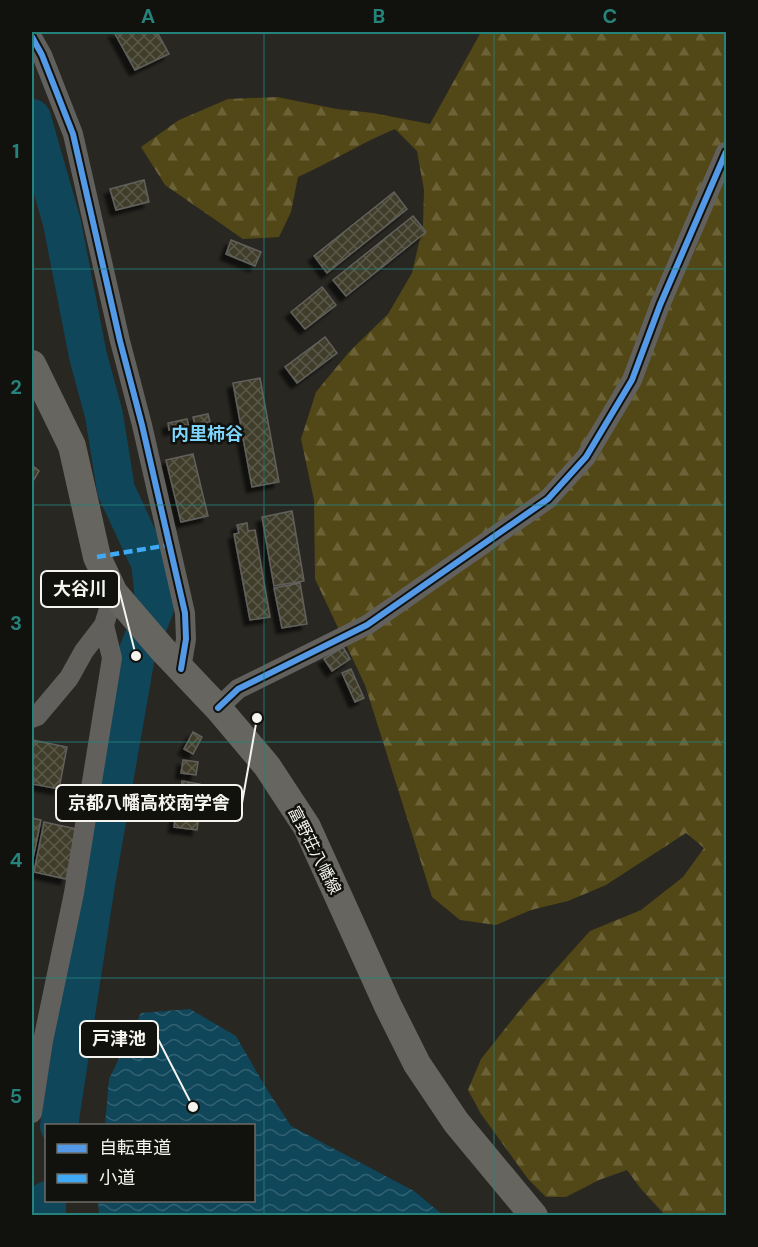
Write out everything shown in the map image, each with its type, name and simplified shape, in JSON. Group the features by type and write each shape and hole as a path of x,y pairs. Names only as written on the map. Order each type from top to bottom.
{"main road":[{"name":"富野荘八幡線","path":"32,364 72,446 97,557 116,610 172,659 218,708 267,766 307,827 388,1006 417,1064 456,1122 534,1215"}],"street":[{"path":"32,37 42,55 73,134 185,613 186,639 172,659"},
{"path":"218,708 238,689 367,625 548,499 586,457 632,380 660,304 726,152"},
{"path":"32,718 69,678 84,651 116,610"},
{"path":"32,1113 43,1041 74,893 112,658 116,610"}],"green space":[{"path":"481,32 726,32 726,1215 665,1215 627,1170 599,1180 566,1197 546,1197 528,1179 481,1114 468,1090 481,1059 528,1000 590,931 641,910 683,877 704,848 686,833 606,885 568,901 531,910 496,925 460,920 432,897 365,685 315,579 314,500 301,439 316,392 349,352 388,314 412,273 423,225 424,190 417,151 395,129 358,146 298,177 291,212 279,237 243,239 165,185 141,147 179,120 228,99 277,97 430,124"}],"water":[{"path":"190,1009 236,1036 291,1126 414,1191 443,1215 99,1215 98,1202 255,1202 255,1124 105,1124 109,1079 141,1013"}],"building":[{"path":"114,32 157,32 169,54 135,70"},
{"path":"144,180 149,202 116,210 110,189"},
{"path":"394,192 407,209 327,273 314,256"},
{"path":"413,216 426,232 346,296 333,280"},
{"path":"231,240 261,252 255,266 226,254"},
{"path":"322,287 336,305 305,329 291,312"},
{"path":"325,337 337,353 297,383 285,367"},
{"path":"260,378 279,482 252,487 233,383"},
{"path":"208,414 210,422 195,425 193,417"},
{"path":"187,419 189,427 169,430 168,423"},
{"path":"193,454 208,516 181,522 166,460"},
{"path":"33,466 39,471 32,483 32,469"},
{"path":"292,511 304,581 274,586 262,517"},
{"path":"247,523 248,531 255,530 270,617 250,620 234,534 239,533 237,525"},
{"path":"300,583 307,624 282,628 274,588"},
{"path":"343,647 350,659 332,671 324,659"},
{"path":"351,669 364,698 355,702 342,673"},
{"path":"193,732 202,737 193,754 184,749"},
{"path":"32,740 67,747 59,789 32,784"},
{"path":"183,760 198,762 196,775 181,773"},
{"path":"182,781 200,784 198,800 180,798"},
{"path":"178,798 201,801 197,830 174,827"},
{"path":"32,818 41,820 32,863"},
{"path":"44,822 77,829 66,879 34,872"}],"waterway":[{"path":"32,118 62,223 88,356 104,415 116,490 150,563 155,608 136,656 96,884 59,1124"},
{"path":"47,1202 47,1216"}],"marked path":[{"path":"97,557 169,545"}],"cycle path":[{"path":"32,37 42,55 73,134 120,341 142,425 185,613 186,639 181,669"},
{"path":"218,708 238,689 367,625 548,499 586,457 632,380 660,305 726,152"}],"place":[{"name":"大谷川","path":"136,656"},
{"name":"京都八幡高校南学舎","path":"257,718"},
{"name":"戸津池","path":"193,1107"}],"district":[{"name":"内里柿谷","path":"207,434"}]}
